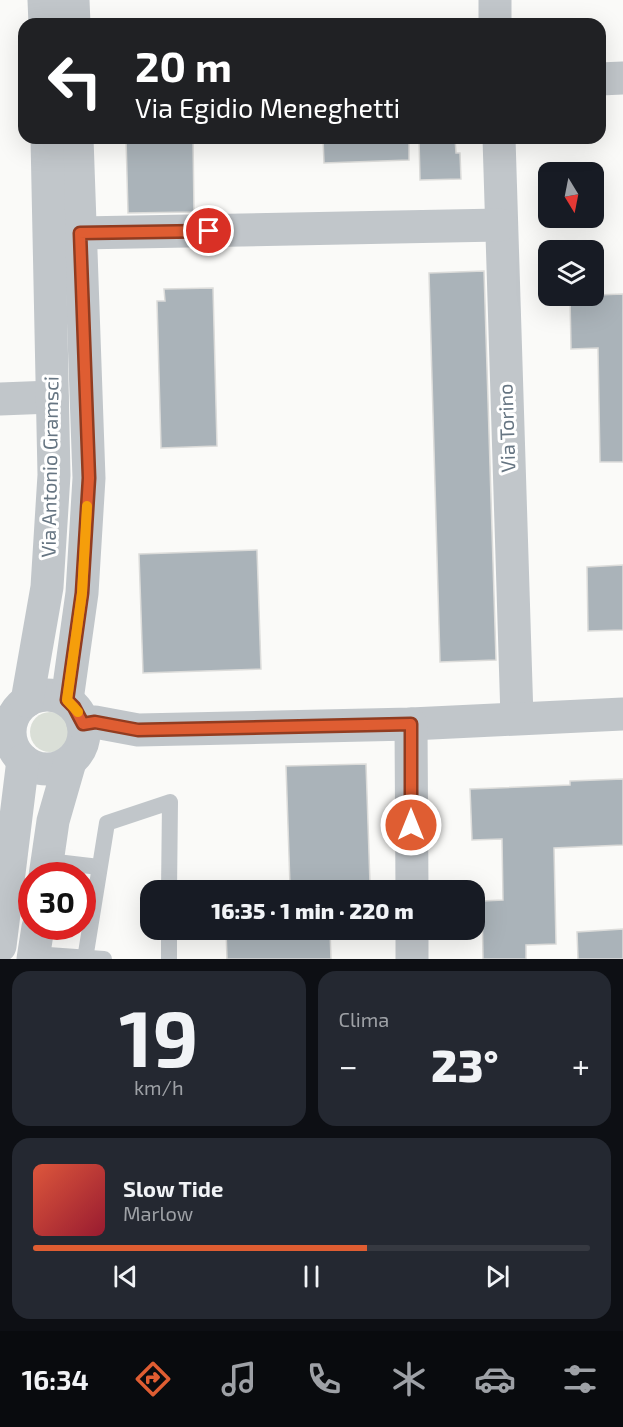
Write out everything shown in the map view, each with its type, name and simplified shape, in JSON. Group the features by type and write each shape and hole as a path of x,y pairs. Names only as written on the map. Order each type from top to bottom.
{"street":[{"path":"44,0 45,18"},
{"path":"73,0 74,18"},
{"path":"495,0 495,18"},
{"path":"606,79 623,78"},
{"name":"Via Antonio Gramsci","path":"47,862 53,821 74,735 89,478 64,232 48,144"},
{"name":"Via Antonio Gramsci","path":"27,701 47,587 54,475 52,397 64,232 76,144"},
{"name":"Via Torino","path":"499,144 517,718"},
{"path":"64,232 501,225"},
{"path":"0,399 52,397"},
{"path":"48,695 74,735 60,767 49,769 28,764 23,760 12,744 10,732 12,720 18,709 27,701 48,695"},
{"path":"74,735 128,729 411,724 623,714"},
{"path":"411,724 412,880"},
{"path":"0,946 23,760"},
{"path":"412,940 412,959"}],"lane":[{"path":"85,958 107,823 170,802 169,880"},
{"path":"169,940 169,959"},
{"path":"35,947 85,958 104,959"}],"shaded area":[{"path":"50,712 64,718 70,732 64,746 50,752 36,746 30,732 36,718"}],"building":[{"path":"126,144 193,144 194,212 128,213"},
{"path":"323,144 409,144 409,160 324,163"},
{"path":"419,144 455,144 456,153 460,153 461,179 420,180"},
{"path":"484,271 496,660 440,662 429,273"},
{"path":"213,288 217,446 161,448 157,301 165,301 164,289"},
{"path":"623,294 623,462 600,462 598,348 571,349 570,306 604,306 604,295"},
{"path":"257,550 261,669 143,673 139,554"},
{"path":"623,565 623,630 588,631 587,567"},
{"path":"366,764 370,880 290,880 286,766"},
{"path":"623,779 623,845 554,848 556,944 526,945 526,959 483,959 485,901 503,900 502,839 472,840 470,789 570,785 570,781"},
{"path":"623,929 623,959 578,959 577,932"},
{"path":"226,940 330,940 331,959 227,959"}],"slow traffic":[{"path":"78,712 67,700 82,593 87,506"}],"route":[{"path":"209,231 80,233 89,478 82,593 67,700 80,714 83,724 95,722 138,730 411,724 411,825"}]}
